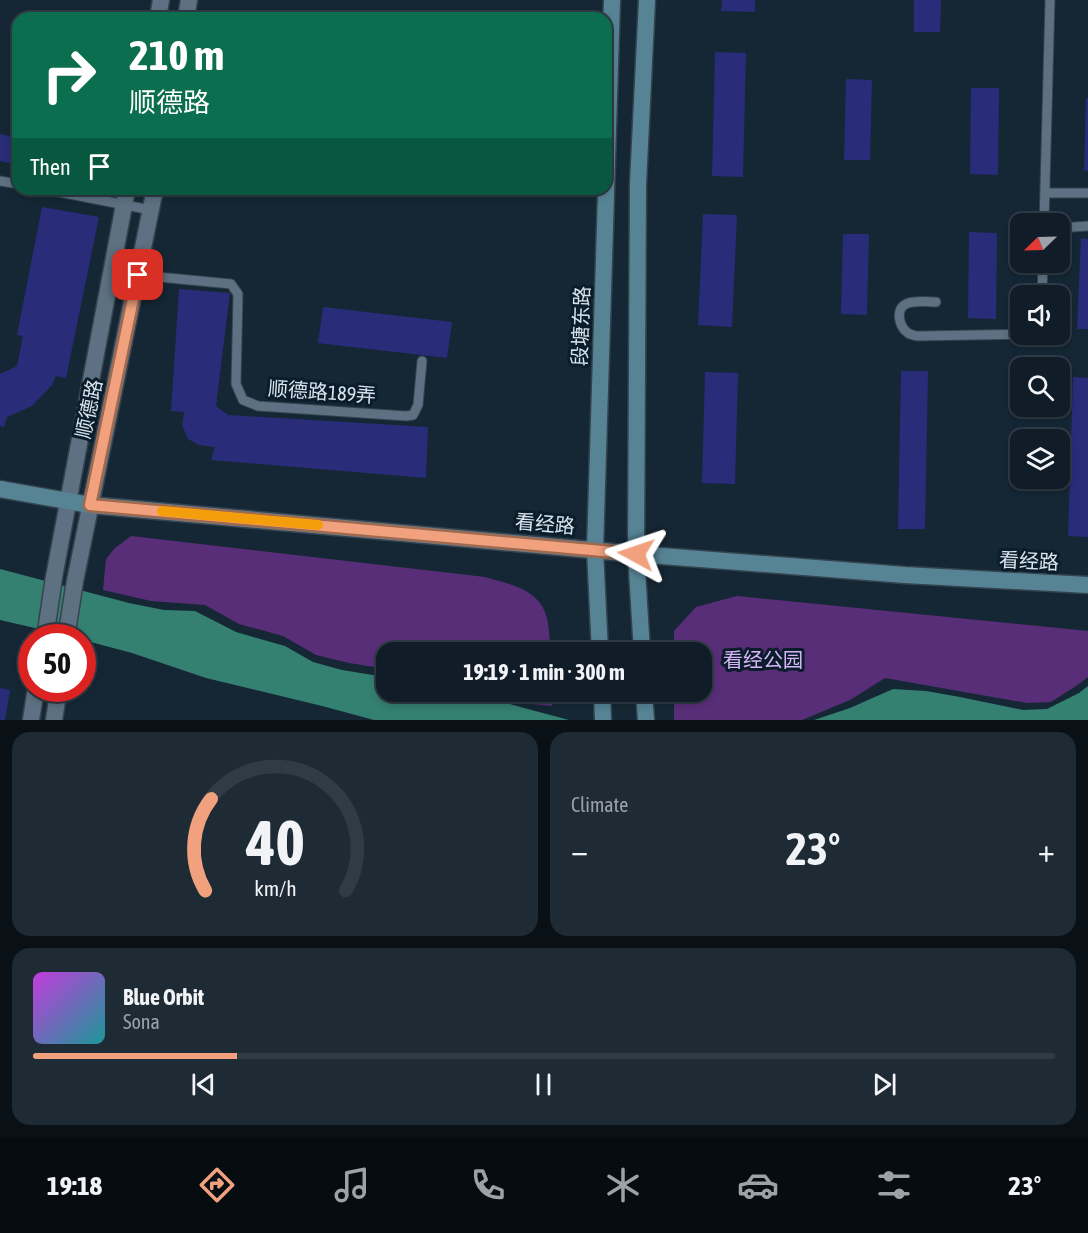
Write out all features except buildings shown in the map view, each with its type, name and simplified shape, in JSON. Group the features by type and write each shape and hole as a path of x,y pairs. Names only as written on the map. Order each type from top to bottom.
{"main road":[{"path":"641,642 636,554 638,184 646,0"},
{"name":"段塘东路","path":"600,642 595,550 606,195"},
{"name":"看经路","path":"0,489 90,505 636,554 905,575 1086,585"},
{"path":"602,702 603,718"},
{"path":"645,702 646,720"}],"street":[{"name":"顺德路","path":"68,624 90,505 154,195"},
{"name":"顺德路","path":"47,624 126,196"},
{"path":"31,720 34,702"},
{"path":"54,720 57,702"}],"lane":[{"path":"1044,213 1050,0"},
{"path":"1045,193 1088,193"},
{"path":"126,196 151,210"},
{"path":"1070,227 1088,226"},
{"name":"顺德路189弄","path":"138,275 231,284 238,294 236,384 243,400 258,406 413,415 418,405 422,361"},
{"path":"936,302 914,302 901,307 900,320 908,333 917,336 1010,334"}],"green space":[{"path":"131,536 485,577 531,594 542,606 550,642 376,642 376,667 349,663 316,655 283,636 239,624 205,605 151,601 103,590 106,559 115,548"},
{"name":"看经公园","path":"737,596 1088,631 1088,677 1051,702 1027,703 885,678 850,700 802,720 674,720 674,702 712,702 712,642 674,642 674,631 696,607"},
{"path":"525,702 555,702 551,706"}],"shaded area":[{"path":"0,569 129,603 164,610 195,611 236,632 285,646 313,662 376,676 376,702 504,702 569,720 374,720 206,678 96,643 96,624 18,624 0,620"},
{"path":"1088,686 1088,720 814,720 850,708 893,689 926,691 1023,710 1047,709"}],"slow traffic":[{"path":"162,511 318,525"}],"route":[{"path":"138,275 90,505 636,554"}]}
